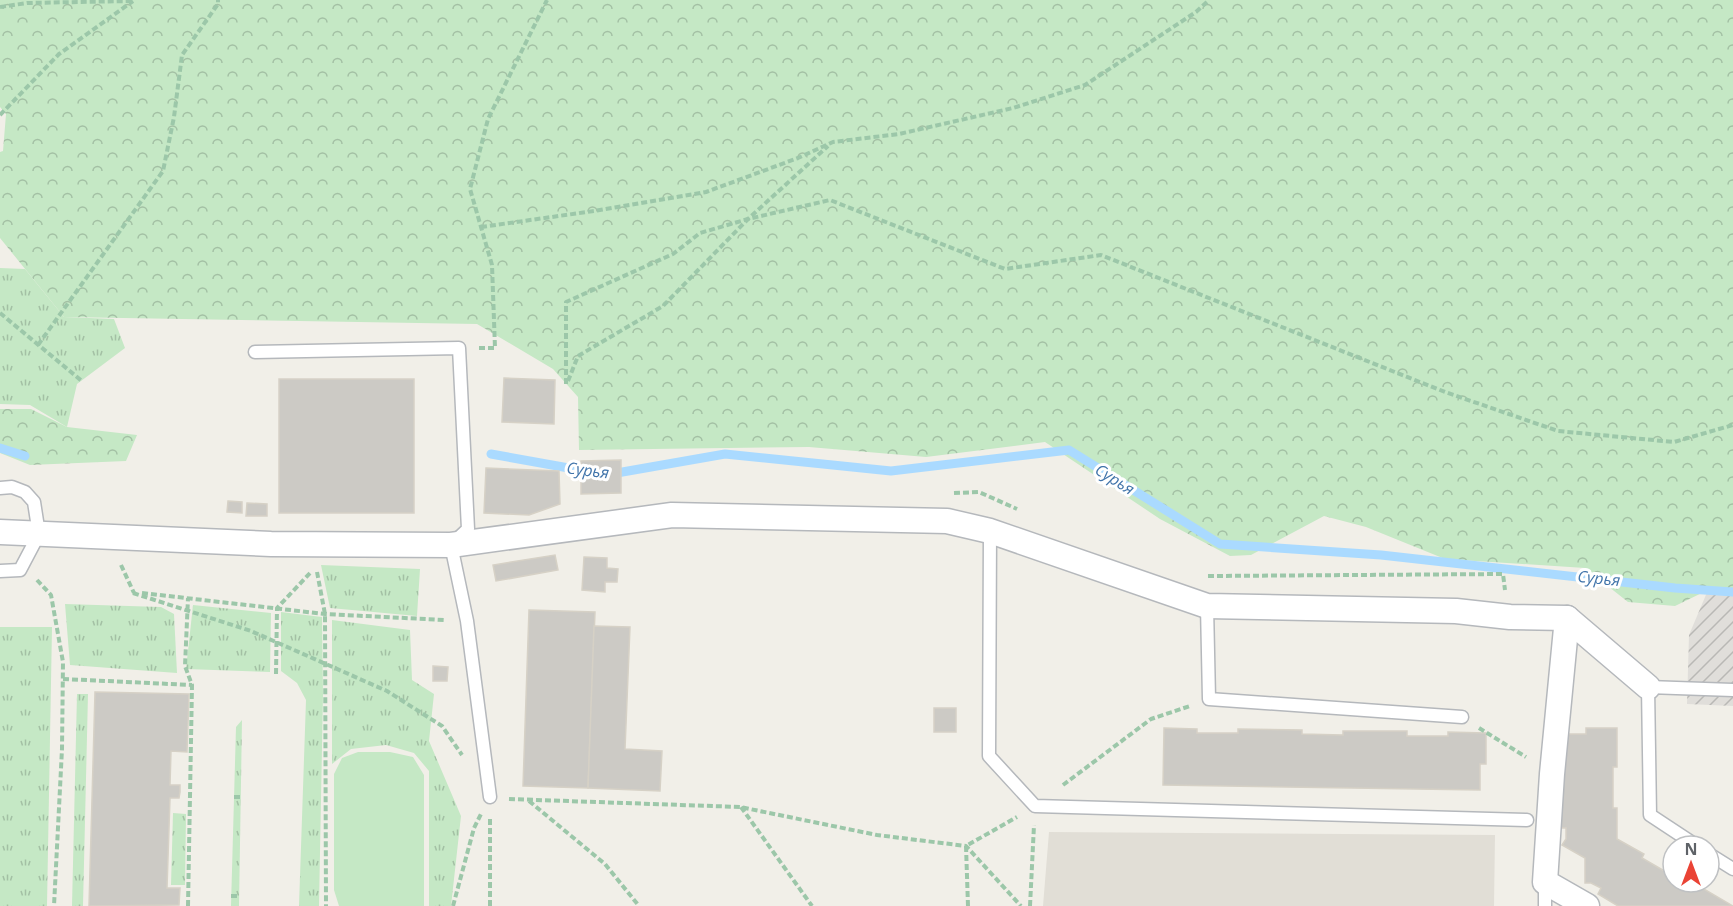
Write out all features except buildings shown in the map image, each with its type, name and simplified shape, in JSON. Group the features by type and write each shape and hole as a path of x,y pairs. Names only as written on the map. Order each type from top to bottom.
{"street":[{"path":"0,532 272,544 452,545 672,515 947,521 990,531 1207,606 1456,611 1510,617 1567,618 1648,687"},
{"path":"1567,618 1552,774 1545,882 1587,906"}],"lane":[{"path":"255,352 459,348 468,529 452,545 467,621 490,797"},
{"path":"0,488 12,487 25,492 33,502 39,534 20,570 0,571"},
{"path":"990,531 989,756 1035,806 1527,820"},
{"path":"1207,606 1209,699 1462,717"},
{"path":"1679,834 1650,815 1648,687 1733,690"},
{"path":"1545,882 1545,906"}],"path":[{"path":"0,7 27,3 134,0"},
{"path":"0,115 59,54 134,0"},
{"path":"38,345 163,171 174,117 182,56 218,4 218,0"},
{"path":"459,348 495,348 492,265 470,189 488,119 547,0"},
{"path":"481,227 584,213 706,192 798,158 833,142 899,134 1013,108 1085,85 1196,12 1209,0"},
{"path":"833,142 748,219 663,306 578,356 566,384 566,302 673,254 700,233 748,219 830,200 1005,269 1101,255 1445,392 1558,431 1674,442 1733,425"},
{"path":"0,313 83,382"},
{"path":"108,537 133,592 251,631 387,692 442,726 466,762"},
{"path":"276,674 278,608 316,566 325,614 326,906"},
{"path":"36,579 51,596 63,662 62,749 54,906"},
{"path":"133,592 325,614 467,621"},
{"path":"188,598 185,666 192,685 188,906"},
{"path":"63,679 192,685"},
{"path":"490,797 740,807 877,835 966,846 1035,806 1151,719 1209,699"},
{"path":"1462,717 1552,774"},
{"path":"234,797 241,797"},
{"path":"453,906 474,828 490,797"},
{"path":"490,797 490,906"},
{"path":"528,800 605,864 639,906"},
{"path":"1029,906 1035,806"},
{"path":"740,807 812,906"},
{"path":"966,846 968,906"},
{"path":"966,846 1022,906"},
{"path":"231,896 239,896"}],"shaded area":[{"path":"1733,589 1733,706 1687,704 1689,635 1708,590"},
{"path":"1049,832 1495,835 1494,906 1043,906"}],"green space":[{"path":"0,0 1733,0 1733,589 1708,590 1675,606 1628,602 1585,568 1445,559 1366,527 1324,516 1251,555 1230,556 1160,519 1045,442 926,457 809,447 579,450 578,397 553,369 477,324 64,317 0,238 0,152 3,151 6,114 0,107"},
{"path":"0,268 25,269 64,317 114,319 125,348 77,384 67,427 30,405 0,404"},
{"path":"0,409 31,409 67,427 137,435 126,461 30,465 0,453"},
{"path":"321,565 420,569 417,616 330,608"},
{"path":"65,604 161,607 174,614 177,673 70,665"},
{"path":"193,605 271,613 270,672 186,669"},
{"path":"281,612 322,617 319,906 299,906 306,700 297,683 281,671"},
{"path":"332,620 410,630 412,680 434,694 429,741 461,816 451,906 429,906 429,771 414,753 386,745 351,749 332,764"},
{"path":"0,627 52,627 47,906 0,906"},
{"path":"77,694 88,694 83,906 72,906"},
{"path":"242,720 239,906 231,906 236,727"},
{"path":"358,752 390,752 413,757 424,775 424,906 339,906 334,890 334,774 342,758"},
{"path":"173,813 186,814 185,885 171,885"}],"waterway":[{"name":"Сурья","path":"0,448 25,456"},
{"name":"Сурья","path":"611,474 725,454 891,471 1069,450 1220,544 1381,555 1675,588 1733,592"},
{"name":"Сурья","path":"491,454 591,472"}]}
